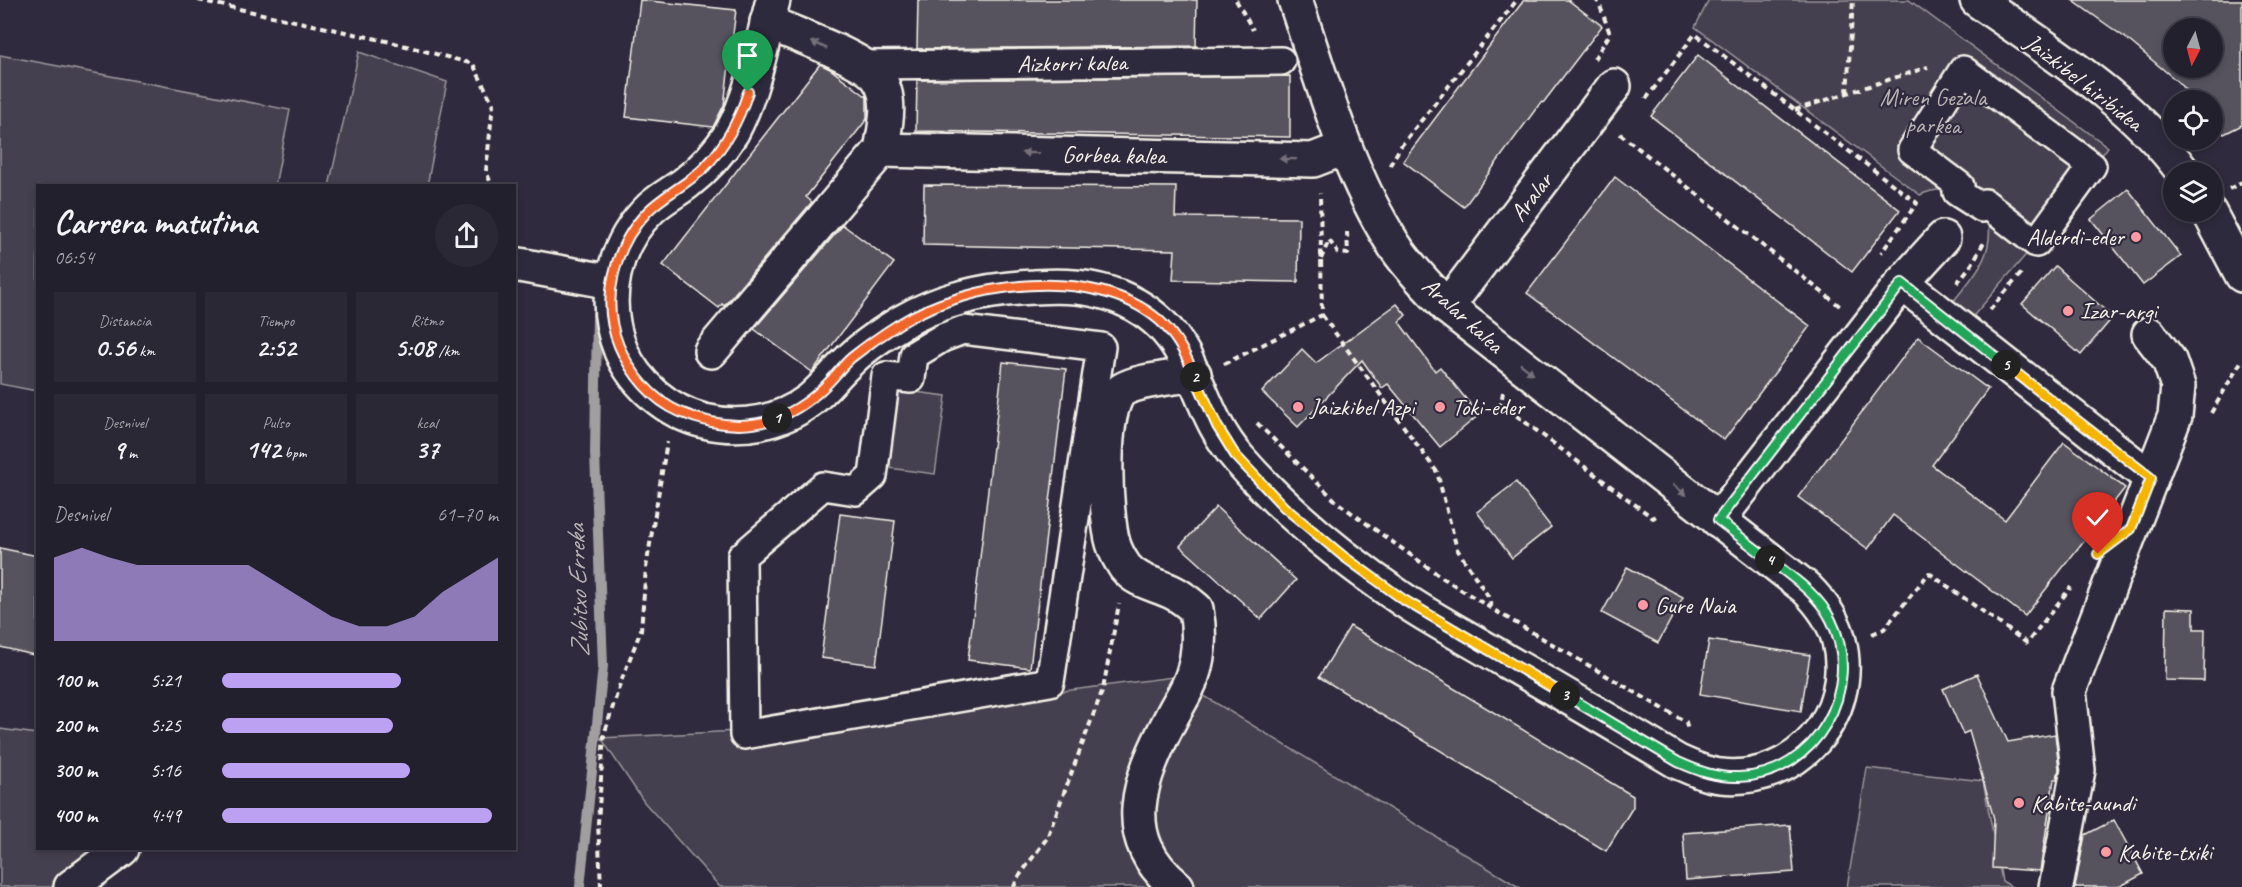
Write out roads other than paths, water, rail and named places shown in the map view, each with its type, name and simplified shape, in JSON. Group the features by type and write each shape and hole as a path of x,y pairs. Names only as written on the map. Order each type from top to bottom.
{"street":[{"name":"Aralar kalea","path":"770,11 745,102 732,130 705,167 664,197 637,223 624,244 612,282 611,314 616,337 625,360 638,379 655,397 690,416 721,425 745,425 769,421 792,412 812,399 850,359 899,324 925,310 979,293 1007,288 1071,285 1091,288 1130,302 1160,321 1206,371 1217,426 1235,455 1284,507 1343,556 1404,600 1678,762 1698,771 1719,776 1752,775 1784,765 1818,738 1830,721 1838,702 1842,681 1839,640 1820,602 1806,588 1448,308 1394,245 1371,203 1344,148 1295,0"},
{"name":"Jaizkibel hiribidea","path":"1977,0 2100,88 2138,122 2174,162"},
{"path":"711,351 881,150 886,121 885,93 878,78 864,65 770,11"},
{"name":"Aizkorri kalea","path":"864,65 1281,61"},
{"path":"1963,70 2092,166 2036,243 1985,203 1982,208 1957,192 1960,186 1912,150 1963,70"},
{"name":"Aralar","path":"1448,308 1614,86"},
{"name":"Gorbea kalea","path":"881,150 1313,160 1344,148"},
{"path":"2214,222 2242,274"},
{"path":"1718,520 1902,283 1943,238"},
{"path":"516,264 612,282"},
{"path":"1902,283 2151,478"},
{"path":"963,330 1101,347 1050,682 744,735 742,556 823,486 856,491 873,476 886,376 911,379 914,355 942,338 963,330"},
{"path":"2056,887 2078,770 2069,691 2175,416 2178,386 2169,360 2149,334"},
{"path":"1177,887 1156,867 1146,851 1140,834 1138,799 1169,721 1192,676 1200,637 1196,609 1173,592 1149,585 1126,568 1113,543 1108,512 1105,460 1110,412 1120,391 1134,385 1206,371"},
{"path":"71,887 121,850"}],"waterway":[{"name":"Zubitxo Erreka","path":"580,887 603,666 595,453 597,313"}],"place":[{"name":"Alderdi-eder","path":"2136,237"},
{"name":"Izar-argi","path":"2068,311"},
{"name":"Jaizkibel Azpi","path":"1298,407"},
{"name":"Toki-eder","path":"1440,407"},
{"name":"Gure Naia","path":"1643,605"},
{"name":"Kabite-aundi","path":"2019,803"},
{"name":"Kabite-txiki","path":"2106,852"}],"park label":[{"name":"Miren Gezala parkea","path":"1933,111"}]}
